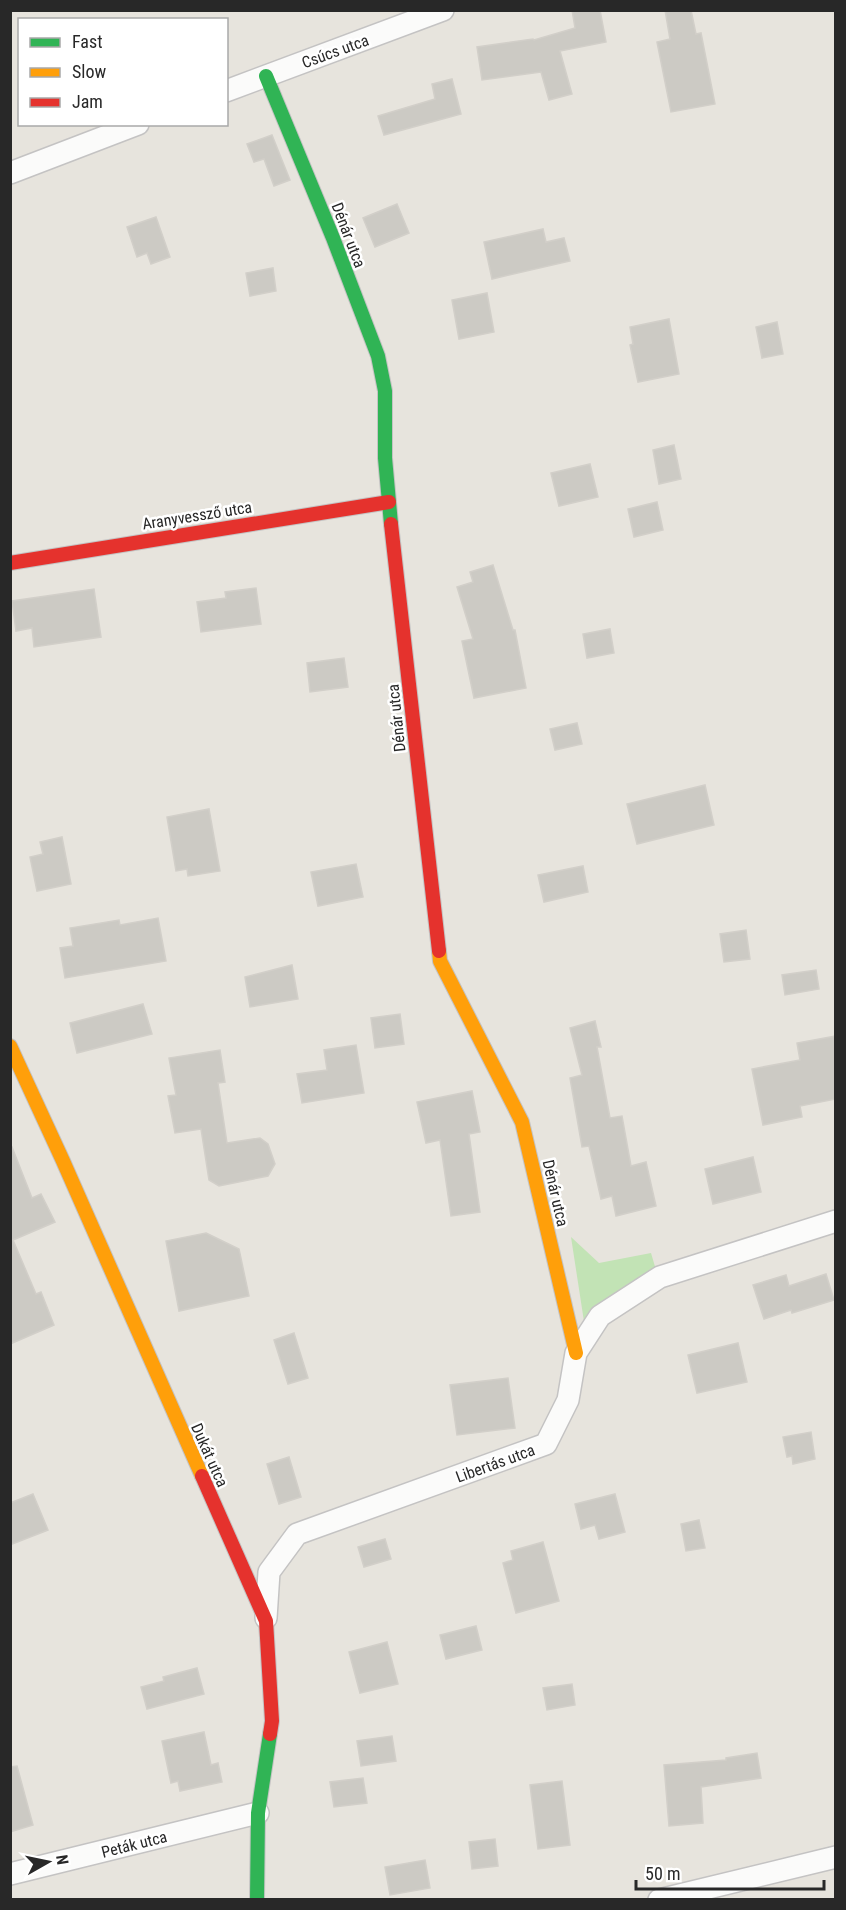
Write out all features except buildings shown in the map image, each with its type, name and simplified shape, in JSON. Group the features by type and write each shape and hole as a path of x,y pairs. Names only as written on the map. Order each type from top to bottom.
{"street":[{"name":"Csúcs utca","path":"228,90 443,10"},
{"name":"Dénár utca","path":"266,76 333,238 378,356 385,392 385,458 389,502 440,962 522,1122 576,1353"},
{"path":"10,172 133,126"},
{"name":"Aranyvessző utca","path":"10,564 389,502"},
{"name":"Dukát utca","path":"10,1046 266,1622 272,1721 258,1813 257,1899"},
{"name":"Libertás utca","path":"266,1622 269,1572 297,1534 546,1444 568,1400 576,1353 600,1316 660,1277 836,1221"},
{"name":"Peták utca","path":"10,1874 258,1813"},
{"path":"659,1899 836,1857"}],"green space":[{"path":"571,1237 599,1263 651,1253 656,1270 585,1328"}],"traffic: fast":[{"path":"266,76 333,238 378,356 385,391 385,458 391,524"},
{"path":"257,1900 258,1813 270,1734"}],"traffic: slow":[{"path":"439,951 440,961 522,1122 576,1353"},
{"path":"10,1046 202,1476"}],"traffic: jam":[{"path":"10,563 389,502"},
{"path":"391,524 439,951"},
{"path":"202,1476 266,1621 272,1721 270,1734"}]}
